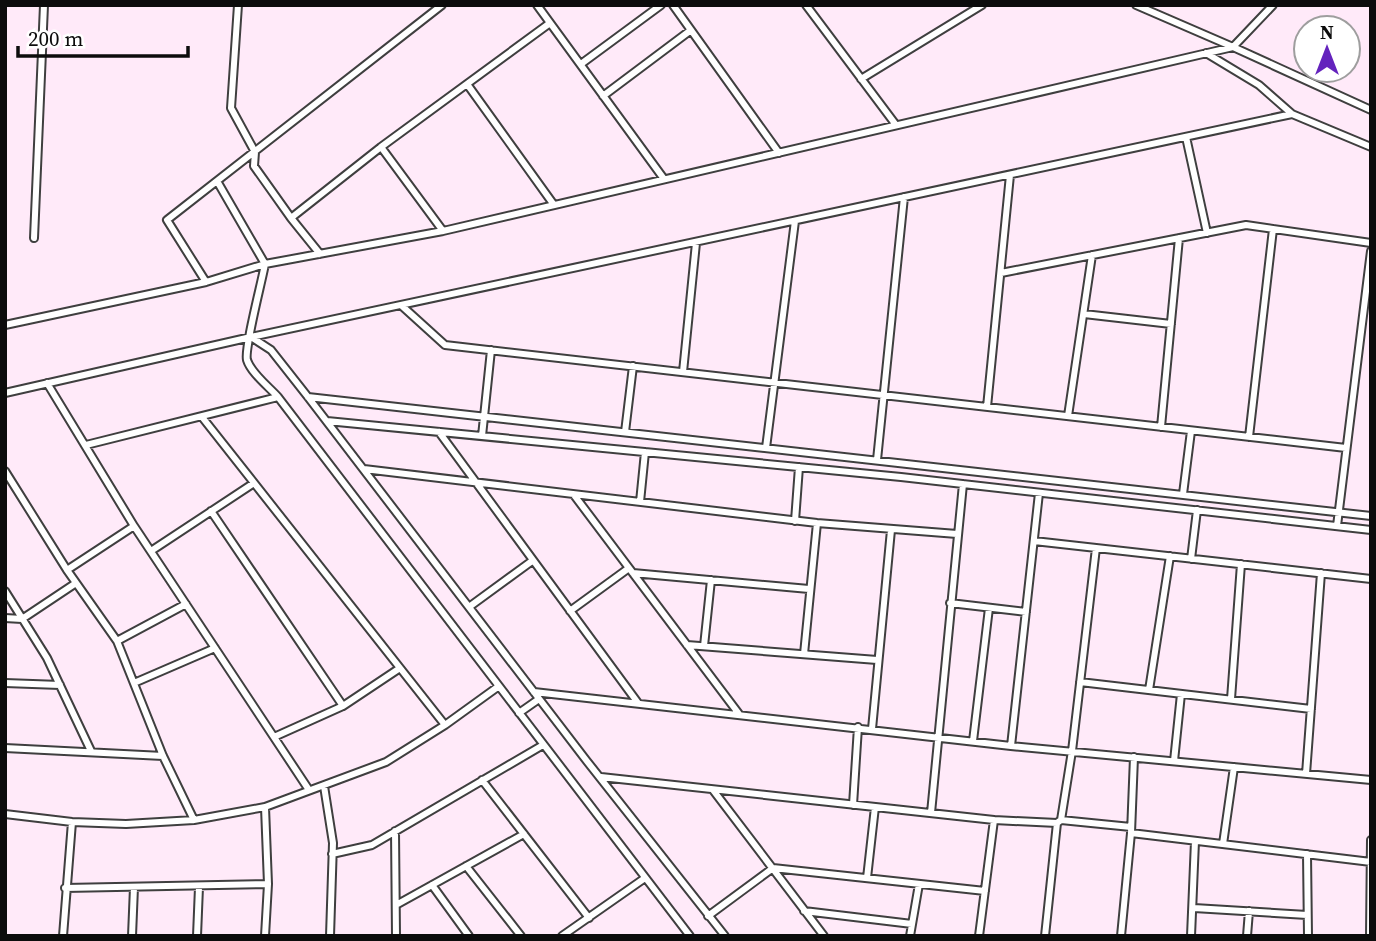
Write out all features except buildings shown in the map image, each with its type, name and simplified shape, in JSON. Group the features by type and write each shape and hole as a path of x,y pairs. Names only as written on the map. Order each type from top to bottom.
{"street":[{"path":"34,238 44,5"},
{"path":"238,5 231,108 255,152 254,166 320,254"},
{"path":"206,282 167,220 442,5"},
{"path":"581,64 661,5"},
{"path":"673,5 779,153"},
{"path":"806,5 896,125"},
{"path":"860,79 982,5"},
{"path":"1136,5 1371,110"},
{"path":"5,325 206,282 265,264 443,231 1233,47 1273,5"},
{"path":"539,6 664,179"},
{"path":"291,218 381,147 550,23"},
{"path":"603,96 691,30"},
{"path":"1206,53 1259,85 1292,114 1371,147"},
{"path":"467,83 554,205"},
{"path":"5,393 251,337 1292,114"},
{"path":"1186,137 1207,233"},
{"path":"381,147 443,231"},
{"path":"987,407 1010,174"},
{"path":"217,181 265,264 251,337 245,349 248,363 278,397 690,936"},
{"path":"877,460 904,198"},
{"path":"766,448 795,221"},
{"path":"1001,273 1246,225 1371,243"},
{"path":"1249,437 1273,229"},
{"path":"1161,427 1179,238"},
{"path":"683,372 696,243"},
{"path":"1337,526 1371,251"},
{"path":"1068,416 1092,255"},
{"path":"402,306 445,345 1346,449"},
{"path":"1083,314 1171,324"},
{"path":"251,337 271,349 539,699 725,936"},
{"path":"482,436 491,350"},
{"path":"625,432 633,366"},
{"path":"47,383 134,526 309,790"},
{"path":"86,445 278,397"},
{"path":"308,397 1371,516"},
{"path":"202,418 445,725"},
{"path":"327,421 963,484 1371,530"},
{"path":"1183,494 1191,431"},
{"path":"439,432 639,704"},
{"path":"640,502 645,452"},
{"path":"794,521 799,467"},
{"path":"364,469 794,521 957,534"},
{"path":"5,471 66,570 117,641 163,756 194,820"},
{"path":"151,551 254,482"},
{"path":"931,813 963,484"},
{"path":"1012,746 1039,493"},
{"path":"574,495 739,714"},
{"path":"1191,559 1197,510"},
{"path":"211,511 343,706"},
{"path":"804,654 817,523"},
{"path":"66,570 134,526"},
{"path":"872,729 891,530"},
{"path":"1034,541 1371,579"},
{"path":"1045,936 1059,822 1072,751 1096,548"},
{"path":"1149,690 1170,556"},
{"path":"469,607 532,561"},
{"path":"1231,699 1241,564"},
{"path":"570,611 631,570 809,589"},
{"path":"1306,774 1321,573"},
{"path":"704,646 711,580"},
{"path":"5,618 22,619 76,583"},
{"path":"5,591 60,685 91,751"},
{"path":"950,603 1026,612"},
{"path":"117,641 186,604"},
{"path":"973,741 989,608"},
{"path":"687,645 877,660"},
{"path":"134,682 215,648"},
{"path":"274,737 343,706 400,668"},
{"path":"1080,682 1311,709"},
{"path":"5,683 60,685"},
{"path":"5,814 72,822 126,824 194,820 265,807 386,762 445,725 499,686"},
{"path":"534,692 1012,746 1371,780"},
{"path":"1174,761 1181,694"},
{"path":"519,713 539,699"},
{"path":"853,805 858,727"},
{"path":"332,854 372,845 543,745"},
{"path":"5,748 163,756"},
{"path":"1121,936 1131,830 1133,757"},
{"path":"1223,844 1234,767"},
{"path":"601,777 994,820 1059,822 1370,862"},
{"path":"482,780 589,918"},
{"path":"324,786 332,854 330,936"},
{"path":"713,789 824,936"},
{"path":"265,807 268,884 265,936"},
{"path":"867,878 875,807"},
{"path":"979,936 994,820"},
{"path":"63,936 72,822"},
{"path":"395,831 396,936"},
{"path":"396,905 524,834"},
{"path":"1370,936 1371,840"},
{"path":"1191,936 1195,841"},
{"path":"1307,854 1308,936"},
{"path":"466,866 521,936"},
{"path":"708,916 773,868 985,891"},
{"path":"562,936 645,878"},
{"path":"65,888 268,884"},
{"path":"910,936 919,884"},
{"path":"432,885 469,936"},
{"path":"132,936 134,887"},
{"path":"197,936 199,887"},
{"path":"1194,908 1307,915"},
{"path":"804,911 912,923"},
{"path":"1247,936 1250,911"}]}
